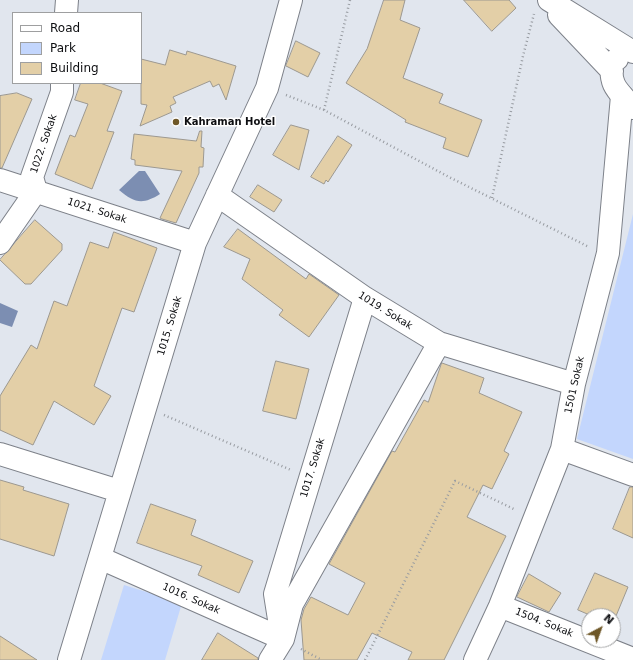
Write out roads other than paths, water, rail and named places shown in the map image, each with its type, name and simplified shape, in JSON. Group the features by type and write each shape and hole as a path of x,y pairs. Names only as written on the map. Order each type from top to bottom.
{"street":[{"path":"66,12 67,0"},
{"name":"1015. Sokak","path":"69,660 195,243 267,88 291,0"},
{"path":"543,4 633,52"},
{"path":"543,4 612,71"},
{"path":"629,101 614,86 612,63 623,54 633,52"},
{"name":"1022. Sokak","path":"36,191 32,177 62,92 62,84"},
{"name":"1501 Sokak","path":"475,660 500,606 562,449 574,384 608,253 629,101"},
{"name":"1021. Sokak","path":"0,180 195,243"},
{"path":"0,243 36,191"},
{"name":"1019. Sokak","path":"217,195 365,298 439,343 574,384"},
{"name":"1017. Sokak","path":"283,639 275,594 365,298"},
{"path":"270,660 283,639 292,604 439,343"},
{"path":"562,449 633,475"},
{"path":"0,454 119,491"},
{"name":"1016. Sokak","path":"100,558 283,639"},
{"name":"1504. Sokak","path":"500,606 633,659"}],"place":[{"name":"Kahraman Hotel","path":"176,122"}]}
